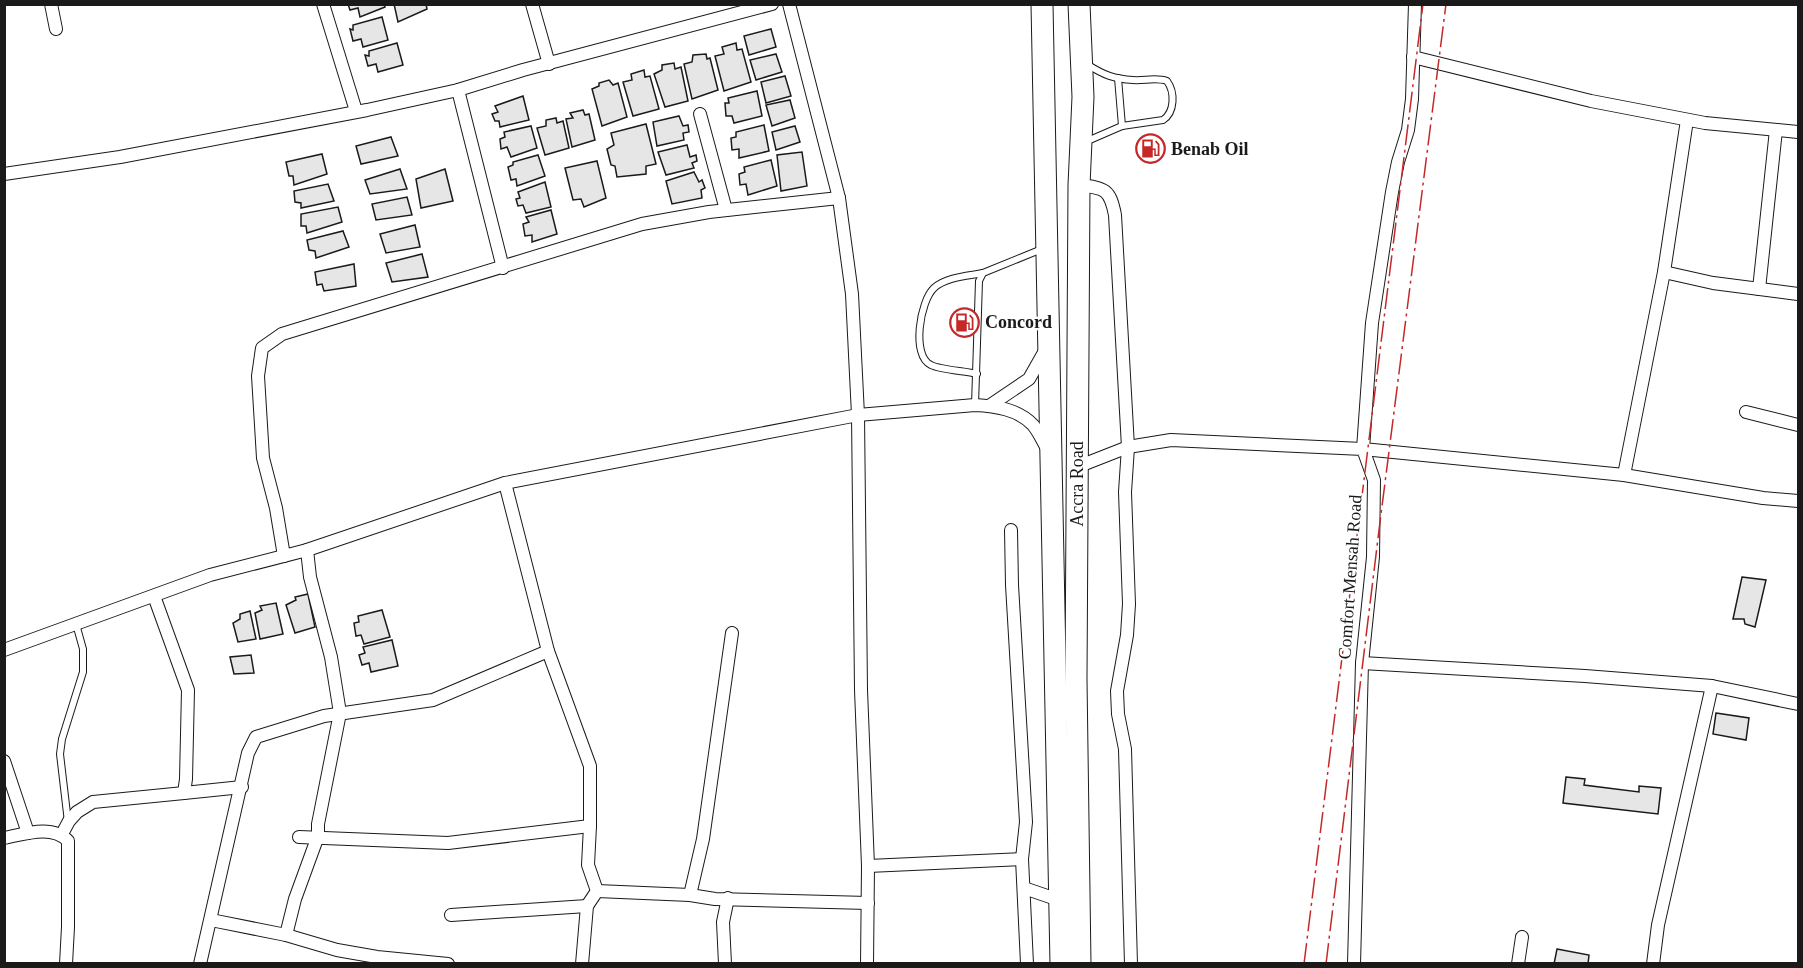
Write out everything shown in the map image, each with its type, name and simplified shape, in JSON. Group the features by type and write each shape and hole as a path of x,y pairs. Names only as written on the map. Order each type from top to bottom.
{"highway":[{"name":"Accra Road","path":"1042,4 1061,963"},
{"name":"Accra Road","path":"1079,4 1083,97 1079,185 1076,679 1080,963"}],"street":[{"path":"51,4 56,29"},
{"path":"323,4 356,111"},
{"path":"532,4 549,64"},
{"path":"4,174 120,158 458,90 772,4"},
{"path":"789,4 839,198 852,294 858,415 861,690 868,866 867,963"},
{"path":"1363,449 1372,323 1392,192 1408,130 1415,4"},
{"path":"1413,57 1591,101 1687,120 1798,132"},
{"path":"458,90 502,268"},
{"path":"700,114 726,210"},
{"path":"1624,476 1664,272 1687,120"},
{"path":"1759,289 1776,130"},
{"path":"1079,185 1101,188 1111,197 1115,215 1128,447 1125,492 1129,604 1127,635 1117,691 1118,714 1125,749 1131,963"},
{"path":"284,556 276,508 263,458 258,376 261,348 282,334 642,224 726,210 839,198"},
{"path":"1664,272 1713,284 1798,294"},
{"path":"989,406 1029,379 1048,345"},
{"path":"4,650 210,575 307,550 505,483 858,415 975,405 989,406 1015,412 1033,426 1050,454"},
{"path":"1746,412 1798,425"},
{"path":"1077,467 1128,447 1171,440 1363,449 1624,476 1763,498 1798,501"},
{"name":"Comfort Mensah Road","path":"1354,963 1362,663 1373,557 1374,480 1363,449"},
{"path":"505,483 548,651 590,766 588,865 597,891"},
{"path":"1011,530 1012,585 1026,822 1022,859 1027,963"},
{"path":"286,935 295,898 318,837 318,824 340,713 331,657 310,577 307,550"},
{"path":"154,596 188,690 184,793"},
{"path":"690,895 703,839 732,633"},
{"path":"200,963 248,753 256,737 324,716 433,700 548,651"},
{"path":"1362,663 1712,686 1798,704"},
{"path":"1653,963 1658,925 1712,686"},
{"path":"4,761 28,833"},
{"path":"62,834 68,822 77,812 93,802 242,787"},
{"path":"299,837 448,843 590,826"},
{"path":"4,838 28,833 56,832 62,834 68,841 66,963"},
{"path":"868,866 1022,859"},
{"path":"1024,888 1059,900"},
{"path":"597,891 690,895 715,899 868,903"},
{"path":"582,963 587,906 597,891"},
{"path":"724,963 723,922 728,898"},
{"path":"451,915 587,906"},
{"path":"211,920 286,935 337,950 377,957 448,963"},
{"path":"1518,963 1522,937"}],"lane":[{"path":"1081,143 1122,126 1164,120 1172,110 1172,94 1167,81 1107,77 1082,62"},
{"path":"1118,78 1122,126"},
{"path":"977,374 931,365 922,357 921,315 933,289 945,281 983,273 1047,248"},
{"path":"975,405 978,291 983,273"},
{"path":"68,822 60,754 64,730 83,672 83,649 76,624"}],"building":[{"path":"348,4 384,4 385,7 360,17 358,8 350,10"},
{"path":"394,4 426,4 427,9 398,22"},
{"path":"382,17 388,40 363,47 361,39 353,41 350,29 353,30 353,25"},
{"path":"771,29 776,47 749,55 744,36"},
{"path":"397,43 403,65 378,72 376,64 368,66 365,55 369,56 369,51"},
{"path":"736,43 737,50 742,49 751,82 724,91 715,56 724,54 722,47"},
{"path":"706,54 707,59 710,58 718,90 692,99 684,64 692,62 693,55"},
{"path":"776,54 782,72 756,80 750,60"},
{"path":"674,63 675,69 681,67 688,101 665,107 654,74 662,70 662,65"},
{"path":"644,70 645,77 650,76 659,109 633,116 623,82 632,80 631,74"},
{"path":"785,76 791,96 766,103 761,82"},
{"path":"609,80 613,85 618,83 627,117 602,126 592,89 599,86 599,83"},
{"path":"757,91 762,116 734,123 732,116 726,116 725,103 729,103 728,98"},
{"path":"523,96 529,120 500,127 499,121 495,121 492,114 498,112 495,106"},
{"path":"790,100 795,118 772,126 766,105"},
{"path":"583,110 585,115 589,114 595,140 572,147 566,119 573,118 570,113"},
{"path":"679,116 683,126 688,125 689,132 683,133 684,140 657,146 653,122"},
{"path":"556,118 557,123 563,121 569,148 545,155 537,128 546,126 546,120"},
{"path":"646,124 656,164 646,166 646,174 617,177 615,166 611,165 607,149 614,145 611,133"},
{"path":"764,125 769,151 739,158 739,149 732,150 731,138 736,137 736,132"},
{"path":"531,126 537,148 511,157 507,147 501,149 500,139 505,137 504,132"},
{"path":"795,126 800,142 776,150 772,132"},
{"path":"391,137 398,156 361,164 356,146"},
{"path":"687,145 690,157 696,155 697,161 692,163 694,168 666,175 658,152"},
{"path":"802,152 807,186 781,191 777,155"},
{"path":"322,154 327,174 294,185 293,176 289,176 286,162"},
{"path":"538,155 545,176 517,186 516,179 511,180 508,167 513,165 513,162"},
{"path":"771,160 777,186 748,195 746,184 740,185 739,174 745,172 744,167"},
{"path":"597,161 606,198 584,207 581,199 573,200 565,168"},
{"path":"400,169 407,189 370,194 365,180"},
{"path":"445,169 453,201 421,208 416,179"},
{"path":"694,172 699,182 702,180 705,188 701,190 702,198 672,204 666,181"},
{"path":"545,182 551,207 526,213 523,205 518,206 516,199 520,198 518,192"},
{"path":"328,184 334,201 301,208 301,203 295,202 294,191"},
{"path":"407,197 412,215 376,220 372,204"},
{"path":"338,207 342,222 307,233 306,226 301,226 301,214"},
{"path":"551,210 557,234 532,242 532,235 525,236 523,224 529,222 526,217"},
{"path":"415,225 420,247 386,253 380,234"},
{"path":"343,231 349,247 316,258 315,251 309,250 307,240"},
{"path":"422,254 428,277 392,282 386,263"},
{"path":"354,264 356,286 324,291 322,284 317,285 315,272"},
{"path":"1742,577 1766,580 1755,627 1745,624 1744,619 1733,619"},
{"path":"308,594 315,627 295,633 286,605 296,600 295,597"},
{"path":"276,603 283,634 260,639 255,613 262,610 260,606"},
{"path":"382,610 390,637 364,644 361,635 356,636 354,623 359,622 358,616"},
{"path":"250,611 256,639 238,642 233,623 240,619 240,614"},
{"path":"392,640 398,666 371,672 369,663 362,665 359,655 365,653 363,647"},
{"path":"251,655 254,673 234,674 230,657"},
{"path":"1716,713 1749,718 1746,740 1713,734"},
{"path":"1566,777 1585,779 1584,785 1639,792 1639,786 1661,788 1658,814 1563,803"},
{"path":"1557,949 1589,955 1588,964 1554,964"}],"power":[{"path":"1304,964 1423,4"},
{"path":"1326,964 1446,4"}],"place":[{"name":"Benab Oil","path":"1150,149"},
{"name":"Concord","path":"964,322"}]}
